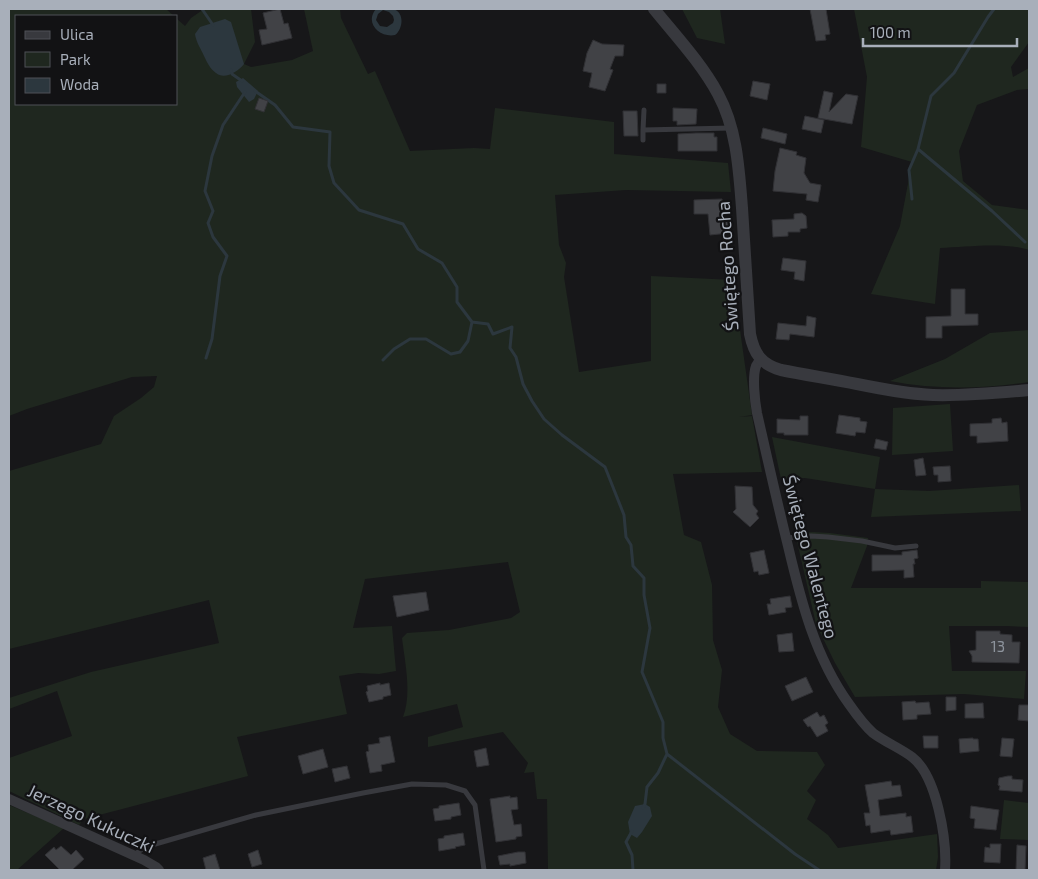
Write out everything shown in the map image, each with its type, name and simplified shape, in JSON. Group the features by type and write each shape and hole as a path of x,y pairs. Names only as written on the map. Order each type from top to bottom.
{"street":[{"name":"Świętego Rocha","path":"654,9 709,80 725,110 731,128 740,193 750,334 754,350 761,359"},
{"path":"761,359 781,370 880,389 932,395 963,395 1029,390"},
{"name":"Świętego Walentego","path":"761,359 756,366 755,374 756,404 780,515 810,629 836,684 848,704 873,733 913,758 924,770 937,804 943,829 945,870"},
{"name":"Jerzego Kukuczki","path":"9,799 134,855 159,870"}],"lane":[{"path":"644,110 644,140"},
{"path":"644,130 731,128"},
{"path":"786,538 828,537 862,541 895,548 916,546"},
{"path":"134,855 145,847 256,815 412,784 446,784 465,791 475,805 484,870"}],"green space":[{"path":"9,9 166,9 173,15 15,15 15,105 178,105 178,20 185,26 191,18 204,9 251,9 255,42 244,64 251,67 292,60 313,51 304,9 340,9 341,18 368,74 375,71 410,151 490,149 495,108 614,122 614,154 728,163 731,192 626,190 555,195 559,245 566,263 564,277 579,372 651,361 651,276 733,280 752,415 739,417 752,416 762,472 673,474 684,535 701,542 712,585 713,640 722,670 718,707 730,734 757,751 817,752 825,765 807,791 816,800 807,819 828,835 838,848 937,834 938,857 936,870 548,870 547,799 537,799 534,772 524,773 528,763 503,732 428,747 428,737 463,727 457,704 403,717 406,708 407,688 402,638 407,633 449,630 511,618 520,612 508,562 365,579 353,628 392,626 396,671 379,674 358,673 339,676 347,714 237,737 248,776 84,819 79,825 9,791 9,758 72,736 57,691 9,709 9,698 91,672 219,643 209,600 9,649 9,471 101,444 114,416 154,387 157,376 132,377 9,416"},
{"path":"682,9 720,9 725,44 697,38"},
{"path":"854,9 1029,9 1029,42 1011,67 1013,77 1029,68 1029,89 1017,90 977,105 959,151 963,181 992,205 1029,210 1029,250 1009,246 940,248 935,304 871,294 900,226 912,162 861,147 867,77"},
{"path":"1029,330 1029,382 959,388 890,381 945,359 990,333"},
{"path":"950,404 953,451 892,455 893,408"},
{"path":"772,437 880,457 875,489 805,478 781,479"},
{"path":"1019,485 1021,511 871,517 875,489 929,491"},
{"path":"813,532 868,538 867,546 851,588 981,588 981,581 1029,582 1029,627 949,626 952,671 1026,671 1024,699 964,694 855,697 835,663 816,624 795,533"},
{"path":"1004,800 1029,803 1029,840 1000,839"},
{"path":"9,805 64,828 17,870 9,870"}],"water":[{"path":"376,9 397,11 402,21 400,29 395,35 379,32 373,24 373,14","holes":["383,10 393,16 393,23 387,27 380,26 376,20 378,14"]},
{"path":"225,19 231,22 244,64 235,72 223,76 212,70 197,43 195,34 200,27"},
{"path":"243,78 258,91 254,99 249,102 237,87 236,82"},
{"path":"645,804 650,807 652,816 637,838 630,834 628,822 635,806"}],"building":[{"path":"280,9 284,24 288,23 292,38 262,45 259,30 267,29 263,13"},
{"path":"810,9 826,9 830,34 825,35 826,40 816,41"},
{"path":"593,40 602,44 624,45 623,56 615,56 610,69 613,70 605,91 589,87 592,73 583,71 587,53"},
{"path":"753,81 770,84 767,100 750,96"},
{"path":"657,84 666,84 666,93 657,93"},
{"path":"824,91 833,93 829,112 846,94 858,96 852,124 818,118"},
{"path":"259,98 268,101 264,112 255,109"},
{"path":"673,108 697,109 696,124 677,125 677,121 673,121"},
{"path":"623,111 637,111 638,136 624,136"},
{"path":"805,116 824,120 821,133 802,129"},
{"path":"763,128 787,134 785,144 761,138"},
{"path":"714,133 714,137 717,137 717,151 678,151 678,134"},
{"path":"780,148 797,152 796,155 806,158 804,173 810,183 821,185 818,202 806,200 807,194 773,191"},
{"path":"722,199 723,216 727,216 729,233 710,235 708,214 694,214 694,200"},
{"path":"802,213 806,216 807,228 800,229 800,232 788,232 788,236 773,237 772,220 794,219 794,214"},
{"path":"783,258 806,261 804,281 794,279 795,272 781,270"},
{"path":"951,289 965,289 965,314 978,314 978,325 942,326 942,338 926,338 926,317 951,316"},
{"path":"807,316 816,318 814,337 790,334 789,340 776,339 778,323 806,326"},
{"path":"839,415 860,418 860,421 867,422 865,433 856,432 855,436 836,433"},
{"path":"800,416 808,416 808,435 784,435 784,433 777,433 777,419 800,420"},
{"path":"1001,418 1002,423 1007,422 1008,441 977,443 977,436 970,436 970,424 992,423 992,419"},
{"path":"876,439 888,442 886,450 874,448"},
{"path":"923,458 926,475 916,476 914,460"},
{"path":"950,466 951,481 938,482 938,475 934,475 933,467"},
{"path":"735,486 752,487 753,505 758,511 756,514 759,518 750,527 733,512 736,509"},
{"path":"764,550 769,573 759,575 758,571 754,572 750,553"},
{"path":"917,550 918,558 914,559 915,564 913,564 914,577 904,578 904,570 872,571 872,555 902,555 902,552"},
{"path":"426,592 429,610 397,617 393,596"},
{"path":"790,596 792,607 785,608 786,612 769,615 767,604 771,604 770,599"},
{"path":"976,631 1000,631 1000,634 1012,635 1012,642 1020,642 1019,663 972,662 972,656 969,651 976,650"},
{"path":"792,633 794,651 779,652 777,635"},
{"path":"806,677 813,692 792,701 785,686"},
{"path":"380,683 380,685 389,683 391,695 369,702 366,692 368,691 367,686"},
{"path":"946,697 956,697 956,710 946,711"},
{"path":"915,701 916,703 929,702 931,714 917,715 917,719 903,720 902,702"},
{"path":"983,703 984,718 965,718 965,704"},
{"path":"1019,705 1029,705 1029,721 1018,720"},
{"path":"817,712 820,717 824,715 828,723 825,725 828,731 817,737 810,726 808,727 803,720"},
{"path":"390,736 395,762 381,765 382,771 370,773 366,752 369,751 368,745 380,743 379,738"},
{"path":"923,736 938,736 938,748 924,748"},
{"path":"1002,738 1014,739 1012,757 1000,756"},
{"path":"959,739 978,739 979,751 960,753"},
{"path":"486,748 489,765 477,767 474,751"},
{"path":"323,749 328,767 303,774 298,756"},
{"path":"347,766 350,778 335,782 332,769"},
{"path":"1012,776 1012,779 1023,780 1022,792 999,790 999,778"},
{"path":"891,781 892,786 900,785 902,796 878,800 880,816 906,813 906,817 911,816 913,832 891,835 890,830 871,833 870,825 866,826 864,813 870,813 865,785"},
{"path":"510,796 510,798 517,797 518,809 511,810 514,825 521,824 522,836 516,837 516,839 496,842 490,799"},
{"path":"459,803 461,815 451,817 451,819 435,821 433,809 439,808 439,806"},
{"path":"971,806 999,810 996,830 974,828 975,819 970,818"},
{"path":"463,833 465,845 439,851 438,839 444,838 444,836"},
{"path":"990,844 1001,844 1000,863 984,862 985,847 990,848"},
{"path":"1017,845 1026,846 1025,870 1016,870"},
{"path":"61,846 71,855 76,850 84,859 72,870 60,870 45,855 54,847 56,850"},
{"path":"258,850 262,864 252,867 248,854"},
{"path":"525,852 526,863 510,866 510,864 500,865 498,856"},
{"path":"215,854 220,870 206,870 203,858"}],"waterway":[{"path":"202,9 213,25"},
{"path":"912,199 909,170 918,149 931,96 954,73 994,9"},
{"path":"231,70 232,74 242,81"},
{"path":"255,91 275,105 293,127 330,132 329,166 334,183 359,210 403,224 418,249 442,263 457,287 457,302 472,322 488,324 493,334 512,327 510,348 516,357 523,384 532,401 544,419 605,467 624,515 626,537 631,545 633,566 644,578 644,595 650,628 642,672 663,722 663,738 667,754 658,773 647,787 643,808"},
{"path":"206,358 212,339 220,276 227,256 213,237 208,223 213,211 205,191 212,156 223,125 245,92"},
{"path":"918,149 992,211 1025,242"},
{"path":"383,360 394,349 410,339 426,339 451,354 460,352 468,341 472,322"},
{"path":"667,754 795,854 819,870"},
{"path":"632,831 626,842 632,855 633,870"}]}
